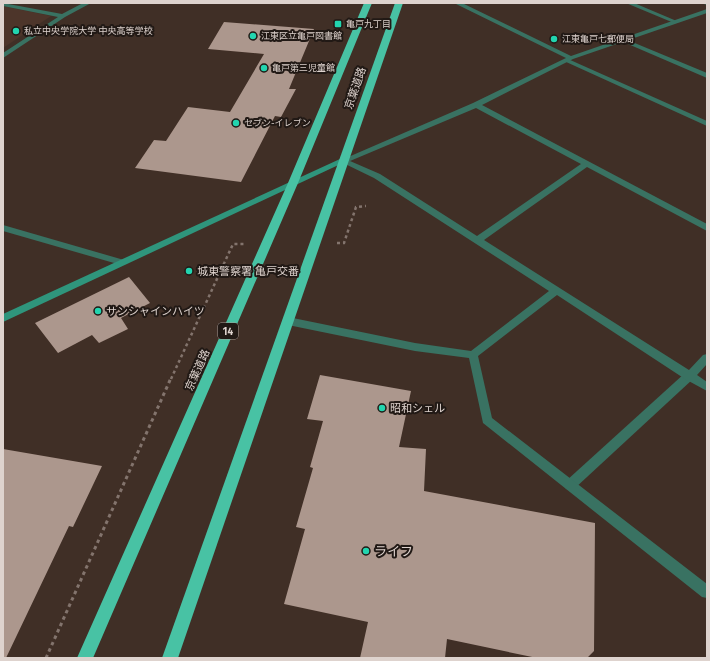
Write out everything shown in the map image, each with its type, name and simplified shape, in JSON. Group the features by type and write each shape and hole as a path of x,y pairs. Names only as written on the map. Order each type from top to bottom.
{"highway":[{"name":"京葉道路","path":"85,658 293,182 368,3"},
{"name":"京葉道路","path":"170,658 399,3"}],"street":[{"path":"3,56 63,16 88,3"},
{"path":"457,3 568,59 707,124"},
{"path":"629,3 676,22"},
{"path":"3,4 63,16"},
{"path":"3,318 293,182 476,105 568,59 707,11"},
{"path":"623,40 707,76"},
{"path":"476,105 707,228"},
{"path":"343,161 377,176 557,290 707,388"},
{"path":"478,240 586,164"},
{"path":"3,228 121,262"},
{"path":"288,321 415,347 474,355 557,290"},
{"path":"474,355 487,420 707,592"},
{"path":"570,485 707,358"}],"path":[{"path":"344,243 356,207 366,206"},
{"path":"46,658 213,284 233,244"}],"shaded area":[{"name":"私立中央学院大学 中央高等学校","path":"3,6 51,16 3,48"}],"building":[{"path":"224,22 314,29 289,89 296,89 281,117 275,116 241,182 135,168 154,140 166,141 188,107 230,112 264,54 208,49"},
{"name":"サンシャインハイツ","path":"129,277 150,303 121,318 128,329 99,343 92,335 58,353 35,323"},
{"path":"320,375 411,391 399,447 426,449 424,491 595,523 594,651 587,658 537,658 447,639 445,658 360,658 368,622 284,604 305,529 296,527 313,468 310,467 323,421 307,419"},
{"path":"3,449 102,466 73,527 69,526 6,658 3,658"}],"place":[{"name":"亀戸九丁目","path":"338,24"},
{"name":"私立中央学院大学 中央高等学校","path":"16,31"},
{"name":"江東区立亀戸図書館","path":"253,36"},
{"name":"江東亀戸七郵便局","path":"554,39"},
{"name":"亀戸第三児童館","path":"264,68"},
{"name":"セブン-イレブン","path":"236,123"},
{"name":"城東警察署 亀戸交番","path":"189,271"},
{"name":"サンシャインハイツ","path":"98,311"},
{"name":"昭和シェル","path":"382,408"},
{"name":"ライフ","path":"366,551"}]}
